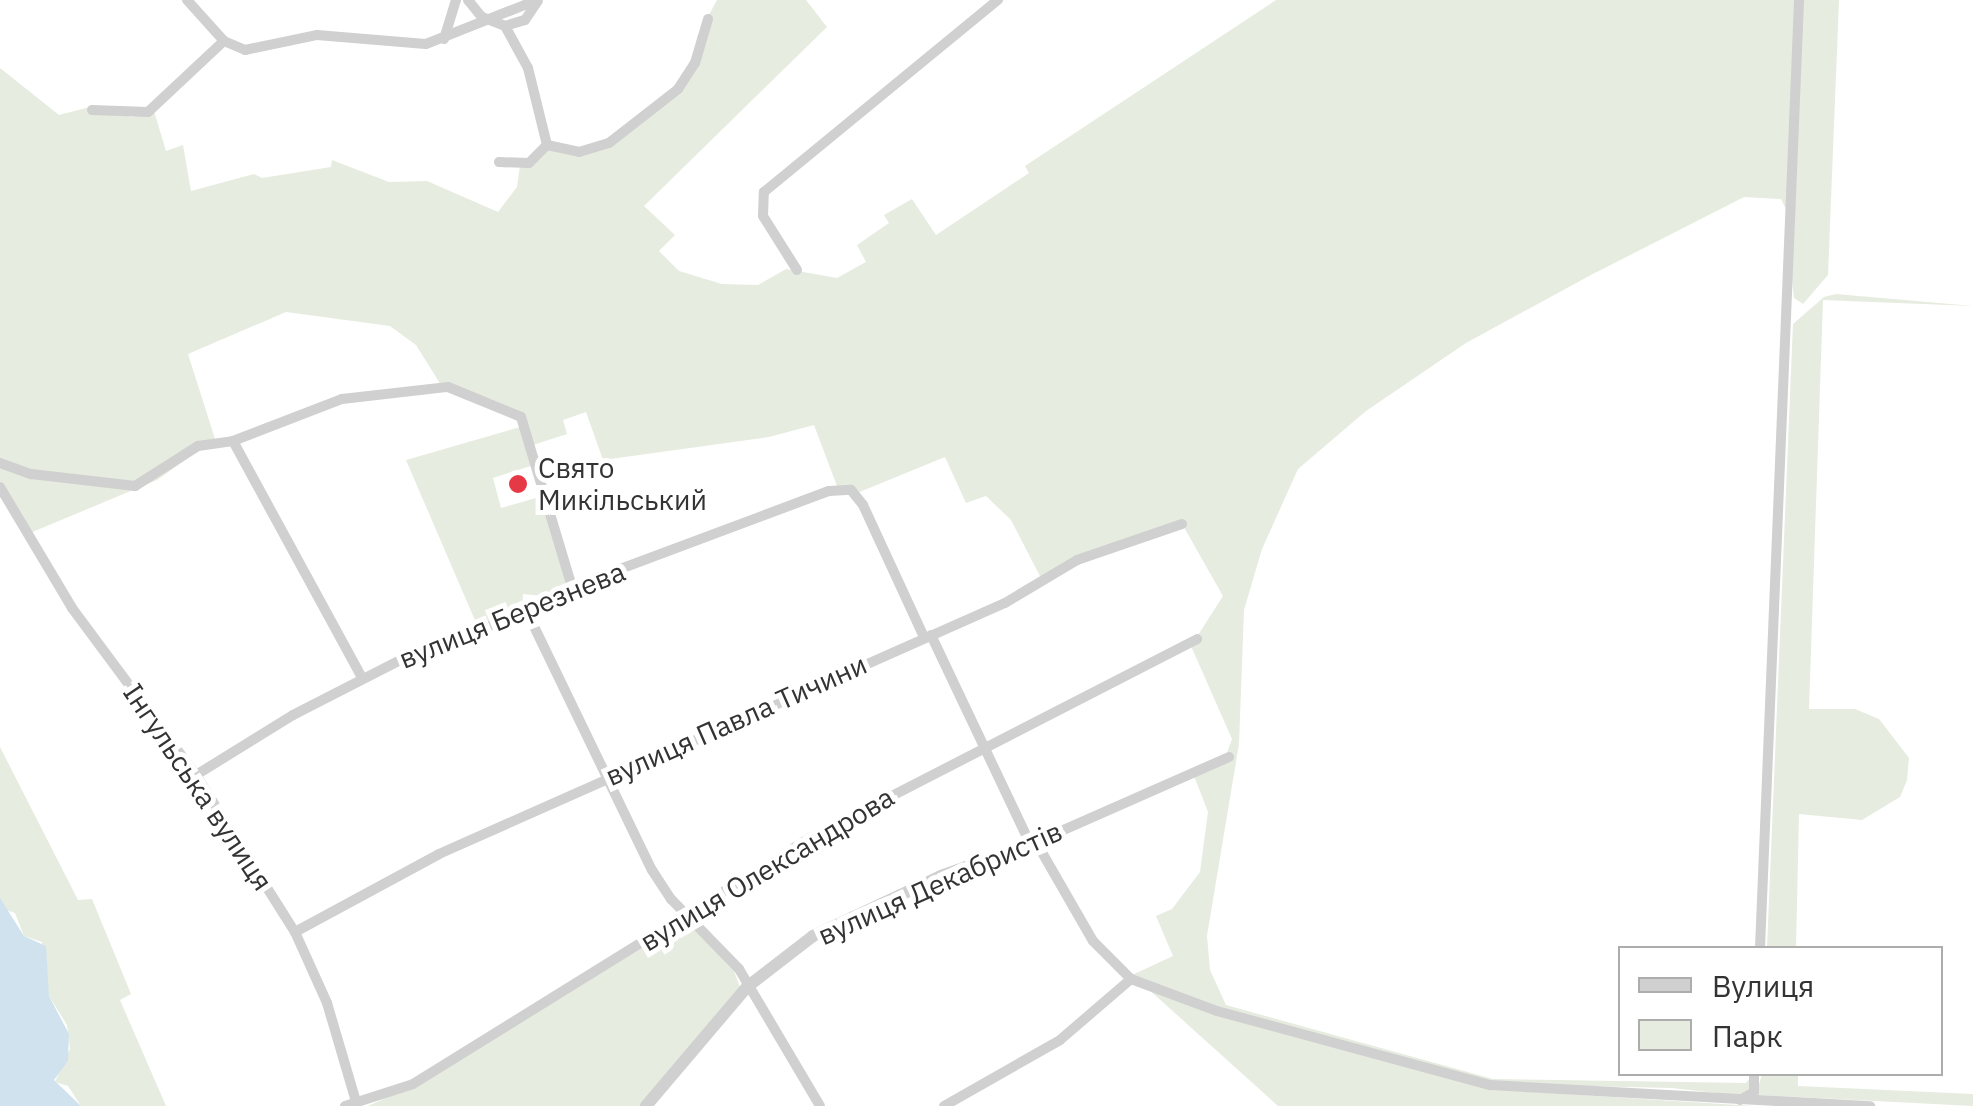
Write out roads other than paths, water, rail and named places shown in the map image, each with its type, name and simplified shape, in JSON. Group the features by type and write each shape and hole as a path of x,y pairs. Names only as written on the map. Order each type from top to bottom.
{"street":[{"path":"186,0 224,41 245,50 317,35 402,44 444,39 525,20 538,0"},
{"path":"444,39 456,0"},
{"path":"468,0 500,24 528,68 547,145"},
{"path":"798,270 764,216 764,192 998,0"},
{"path":"1760,946 1799,0"},
{"path":"547,145 579,152 603,147 668,98 695,63 708,19"},
{"path":"92,110 148,112 224,41"},
{"path":"499,162 530,163 547,145"},
{"path":"0,463 124,487 156,479 198,446 233,441 342,399 398,388 448,387 516,414 526,426 572,587"},
{"path":"233,441 362,678"},
{"name":"Інгульська вулиця","path":"0,486 72,608 196,775 295,932 326,1003 353,1105"},
{"name":"вулиця Березнева","path":"196,775 362,678 459,633 528,614 572,587 844,488 863,504 927,635"},
{"name":"вулиця Павла Тичини","path":"295,932 349,898 609,777 1026,592 1077,560 1182,524"},
{"path":"528,614 652,870 686,914 733,961 820,1106"},
{"path":"927,635 1033,841 1093,942 1131,979 1217,1011 1490,1084 1595,1094 1671,1090 1738,1100 1754,1097 1870,1106"},
{"name":"вулиця Олександрова","path":"353,1105 390,1095 464,1055 686,914 984,744 1196,639"},
{"name":"вулиця Декабристів","path":"646,1106 747,987 828,926 1229,757"},
{"path":"944,1106 1060,1040 1131,979"},
{"path":"1754,1076 1754,1097"}],"water":[{"path":"0,898 24,936 46,946 49,996 69,1034 68,1061 54,1080 81,1106 0,1106"}],"place":[{"name":"Свято Микільський","path":"518,484"}]}
